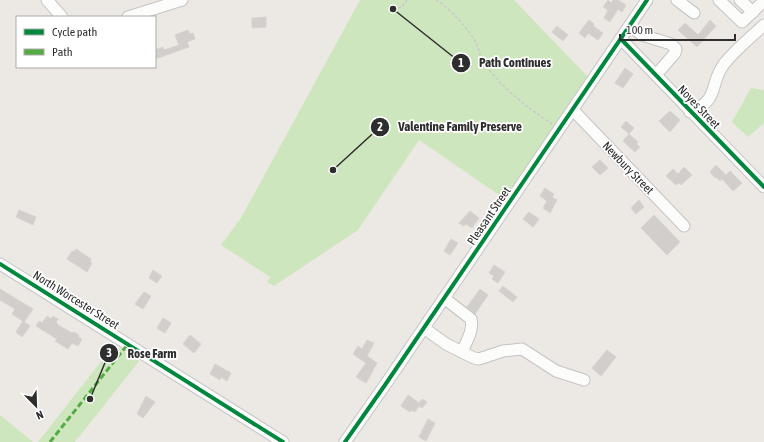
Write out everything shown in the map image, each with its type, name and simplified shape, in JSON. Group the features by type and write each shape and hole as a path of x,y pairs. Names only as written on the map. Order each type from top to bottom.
{"street":[{"path":"47,0 61,16"},
{"path":"131,16 182,0"},
{"name":"Pleasant Street","path":"345,442 622,39 647,0"},
{"path":"677,0 694,13"},
{"path":"719,0 742,22 764,1"},
{"path":"740,0 753,12"},
{"path":"630,25 642,34 671,44 676,49 675,54 656,76"},
{"path":"690,112 703,107 709,101 724,65 764,25"},
{"name":"Noyes Street","path":"622,39 764,188"},
{"name":"Newbury Street","path":"573,110 684,226"},
{"name":"North Worcester Street","path":"0,264 283,442"},
{"path":"444,298 471,319 472,324 470,333 462,352"},
{"path":"424,328 446,344 479,359 503,351 522,349 556,371 584,380"}],"path":[{"path":"392,9 402,7 407,0"},
{"path":"436,0 446,5 475,40 481,60 490,71 522,102 555,126"}],"green space":[{"path":"360,0 514,0 588,77 505,199 419,140 358,230 274,286 267,282 270,277 221,245 241,218"},
{"path":"751,88 764,90 764,123 748,137 732,122"},
{"path":"114,345 139,361 75,442 38,442"},
{"path":"0,415 33,442 0,442"}],"building":[{"path":"608,0 611,3 613,0 618,0 626,5 622,12 618,9 610,22 604,18 608,10 603,7"},
{"path":"266,17 266,27 252,28 252,18"},
{"path":"589,20 594,24 593,26 603,33 598,40 588,33 585,38 579,33"},
{"path":"710,20 716,26 697,47 678,30 685,23 698,35"},
{"path":"557,26 568,35 563,41 552,32"},
{"path":"188,30 190,34 193,33 195,39 187,42 189,47 156,59 156,50 163,47 164,50 179,45 175,35"},
{"path":"625,68 633,74 623,88 615,83"},
{"path":"670,111 680,120 670,132 659,121"},
{"path":"626,121 634,128 629,134 621,127"},
{"path":"629,134 638,142 636,144 640,147 635,152 623,141"},
{"path":"600,160 608,168 600,175 592,167"},
{"path":"716,165 726,175 730,171 742,183 733,191 722,179 720,181 710,172"},
{"path":"684,167 692,175 681,185 679,183 676,185 666,176 673,169 678,174"},
{"path":"545,188 554,194 552,197 557,200 550,213 543,208 547,201 540,196"},
{"path":"639,200 644,207 636,214 631,208"},
{"path":"19,210 36,217 33,225 16,217"},
{"path":"470,211 479,218 472,228 466,224 464,226 459,223"},
{"path":"529,212 539,219 533,227 523,219"},
{"path":"654,215 680,242 667,255 641,228"},
{"path":"451,239 458,243 450,255 444,251"},
{"path":"76,249 91,259 90,262 92,263 87,272 67,259 72,251 74,252"},
{"path":"494,265 505,272 498,283 492,279 494,276 489,273"},
{"path":"153,270 162,276 157,283 149,278"},
{"path":"503,286 517,297 513,302 499,291"},
{"path":"0,289 33,309 24,322 12,314 15,309 0,300"},
{"path":"480,289 488,295 475,314 467,307"},
{"path":"144,292 151,296 143,309 135,304"},
{"path":"47,316 51,319 53,316 58,319 56,322 58,325 72,333 74,332 79,335 78,337 82,339 78,346 72,343 68,349 55,341 57,339 36,326 39,321 42,323"},
{"path":"163,318 171,323 165,333 157,328"},
{"path":"23,321 30,326 22,337 16,332"},
{"path":"190,335 201,344 194,353 183,344"},
{"path":"367,340 374,343 367,356 377,363 366,383 356,377 366,363 353,354 358,346 362,349"},
{"path":"607,350 616,357 601,376 592,368"},
{"path":"215,364 231,373 227,381 221,377 220,380 210,374"},
{"path":"408,395 419,403 422,399 427,402 422,408 419,406 415,412 411,410 410,412 401,406"},
{"path":"146,396 155,402 143,418 137,414"},
{"path":"428,419 435,423 426,441 419,437"}],"marked path":[{"path":"50,442 128,344"}],"cycle path":[{"path":"345,442 647,0"},
{"path":"621,39 764,187"},
{"path":"0,264 283,442"}],"place":[{"name":"Path Continues","path":"393,9"},
{"name":"Valentine Family Preserve","path":"333,170"},
{"name":"Rose Farm","path":"90,399"}]}
